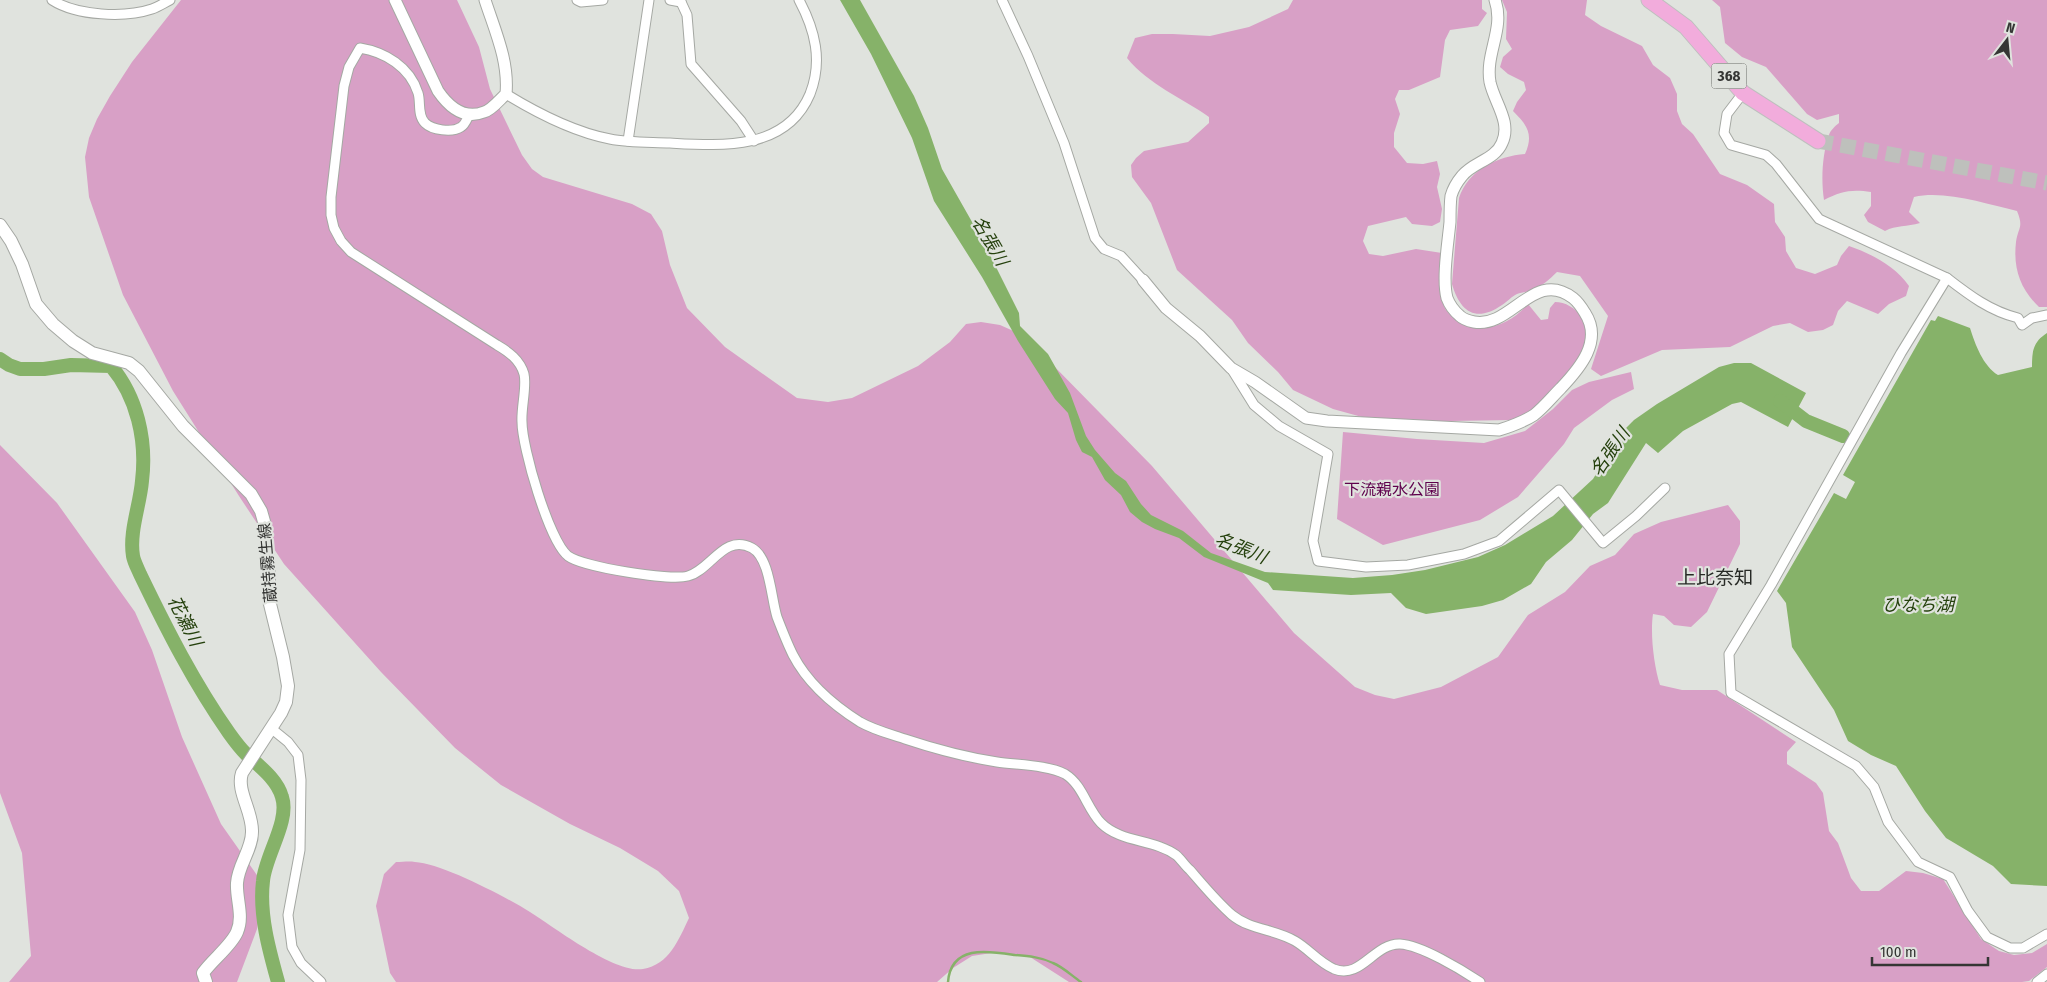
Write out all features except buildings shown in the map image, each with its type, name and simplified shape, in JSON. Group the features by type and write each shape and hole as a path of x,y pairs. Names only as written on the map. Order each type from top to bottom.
{"highway":[{"name":"368","path":"1649,0 1686,27 1743,93 1818,141"}],"main road":[{"name":"蔵持霧生線","path":"0,225 11,241 22,264 36,304 54,324 72,341 92,353 129,363 139,371 183,426 251,494 261,511 266,534 269,600 288,686 286,702 272,729 242,772 239,781 245,797 252,832 237,882 240,921 234,938 203,974 206,982"}],"street":[{"path":"52,0 81,11 130,14 153,9 170,0"},
{"path":"395,0 445,102 455,110 469,114 486,112 506,94 506,62 485,0"},
{"path":"577,0 581,2 598,2 603,0"},
{"path":"628,141 649,0"},
{"path":"670,0 682,1 687,15 691,64 741,121 754,141"},
{"path":"506,94 527,107 584,131 610,139 721,146 754,141 772,135 790,122 806,103 815,81 817,56 814,35 809,18 798,0"},
{"path":"1002,0 1028,56 1064,143 1095,238 1104,249 1121,256 1166,308 1200,336 1231,368 1254,405 1279,426 1328,454 1313,541 1318,561 1366,567 1399,566 1464,554 1499,541 1559,490 1603,543 1665,488"},
{"path":"1231,368 1255,382 1306,418 1327,421 1499,430 1516,425 1534,414 1573,376 1587,355 1593,335 1587,316 1574,299 1556,291 1541,291 1529,296 1498,318 1487,322 1463,319 1452,309 1447,298 1446,283 1451,196 1462,176 1474,165 1494,155 1505,135 1504,121 1490,82 1490,62 1499,21 1496,0"},
{"path":"469,114 462,127 456,130 433,128 424,122 421,115 419,94 401,66 377,51 360,48 349,67 344,86 332,189 331,215 341,241 351,252 497,345 519,363 525,376 522,402 524,440 551,532 559,547 569,557 595,567 676,578 697,573 720,551 727,547 742,545 750,547 758,552 766,566 776,614 795,659 821,693 864,724 889,734 967,757 1048,769 1065,775 1078,787 1102,824 1119,834 1159,846 1177,856 1232,915 1245,924 1285,936 1297,942 1316,959 1331,968 1344,972 1354,970 1387,946 1401,944 1426,952 1480,982"},
{"path":"1743,93 1727,114 1724,133 1731,145 1766,155 1776,164 1819,219 1946,278 1974,299 2002,314 2018,318 2022,325 2032,318 2047,315"},
{"path":"1946,278 1900,353 1776,576 1730,654 1731,693 1856,766 1874,787 1888,822 1918,862 1950,877 1968,911 1986,937 1999,944 2023,948 2047,934"},
{"path":"272,729 288,742 298,755 301,780 300,850 288,915 292,947 301,963 321,982"},
{"path":"2037,982 2047,974"}],"green space":[{"path":"181,0 457,0 479,47 490,89 522,155 532,169 543,177 632,204 651,214 662,231 670,265 687,308 725,347 797,398 828,402 852,398 918,366 950,342 966,324 981,322 1000,325 1018,333 1048,360 1152,466 1294,633 1355,687 1375,695 1394,699 1441,687 1498,657 1528,615 1565,592 1590,566 1615,555 1634,534 1661,522 1728,505 1740,521 1740,544 1707,612 1691,627 1674,625 1664,616 1653,614 1653,650 1660,685 1682,690 1717,690 1796,742 1787,752 1787,764 1816,783 1823,793 1829,831 1838,843 1851,878 1861,891 1879,891 1906,871 1923,873 1943,879 1981,939 1999,951 2014,955 2032,953 2047,944 2047,967 2029,981 2022,982 1069,982 1030,957 998,952 972,956 953,968 937,982 396,982 390,973 376,906 384,874 396,862 426,864 456,874 530,912 601,957 631,969 652,967 666,957 677,942 689,918 679,891 658,871 620,848 570,824 501,785 455,748 381,672 284,564 173,391 123,295 89,197 85,157 89,138 110,96 132,62"},
{"path":"1293,0 1482,0 1482,9 1487,13 1478,26 1450,30 1445,40 1440,77 1409,90 1399,90 1395,99 1400,114 1394,133 1394,147 1407,163 1423,164 1437,161 1440,174 1437,187 1442,209 1440,222 1432,226 1412,224 1406,217 1368,226 1363,241 1369,254 1383,256 1416,249 1442,253 1440,286 1444,306 1447,312 1455,318 1472,326 1490,327 1498,325 1514,317 1528,304 1541,320 1548,319 1550,308 1555,302 1566,304 1576,311 1587,326 1584,350 1569,375 1525,415 1511,420 1392,422 1362,417 1333,409 1293,390 1278,372 1248,343 1232,320 1177,270 1151,203 1132,177 1131,165 1144,151 1188,142 1209,123 1209,117 1145,76 1127,58 1135,38 1152,34 1210,36 1249,27 1288,9"},
{"path":"1502,0 1587,0 1585,15 1601,26 1642,46 1653,65 1670,78 1677,94 1677,111 1682,124 1693,134 1720,174 1747,185 1774,204 1775,222 1785,237 1786,251 1796,268 1815,274 1837,265 1849,246 1874,257 1897,272 1909,286 1906,296 1889,304 1878,314 1847,301 1838,311 1833,325 1823,330 1808,332 1790,323 1773,326 1730,347 1662,350 1601,376 1591,369 1608,316 1580,276 1557,272 1539,286 1530,291 1517,294 1502,305 1484,313 1477,314 1464,308 1455,294 1452,284 1459,198 1463,188 1477,172 1495,161 1525,154 1529,141 1528,130 1513,111 1526,90 1524,82 1508,74 1500,67 1503,57 1512,49 1506,39 1507,12"},
{"path":"1712,0 2047,0 2047,307 2039,307 2032,300 2019,278 2015,252 2020,224 2017,211 1952,197 1926,195 1914,197 1909,212 1920,223 1885,231 1868,222 1864,215 1871,206 1871,192 1847,192 1824,200 1822,176 1825,151 1830,133 1839,123 1839,114 1817,120 1807,114 1766,67 1742,57 1725,43 1720,7"},
{"name":"下流親水公園","path":"1631,372 1634,389 1612,400 1574,428 1564,444 1518,497 1480,520 1383,545 1337,519 1343,432 1484,443 1525,431 1553,409 1572,390 1589,382"},
{"path":"0,445 57,503 135,612 152,650 182,737 221,824 259,878 263,895 257,929 237,982 9,982 31,956 22,853 0,793"}],"water":[{"path":"840,0 860,0 914,96 928,128 942,169 984,243 1019,313 1020,326 1048,354 1070,393 1086,436 1095,450 1115,473 1126,481 1141,504 1151,515 1183,531 1211,553 1265,572 1353,578 1425,570 1478,557 1505,545 1553,516 1593,479 1622,432 1634,420 1719,367 1734,363 1751,363 1806,393 1788,427 1741,402 1732,404 1683,431 1658,453 1646,443 1608,503 1593,514 1572,540 1546,562 1531,584 1503,600 1482,606 1426,614 1406,608 1391,593 1351,595 1273,590 1268,583 1204,557 1179,538 1142,522 1130,512 1121,495 1105,480 1092,457 1082,452 1076,440 1068,413 1055,399 1018,341 982,277 934,201 912,138 871,54"},
{"name":"ひなち湖","path":"1938,316 1970,328 1977,348 1984,360 1998,375 2032,367 2034,347 2042,336 2047,333 2047,886 2011,884 1993,866 1946,838 1925,811 1896,766 1871,755 1848,741 1834,710 1792,647 1786,603 1777,591 1834,493 1846,499 1855,482 1843,475 1931,320 1935,321"}],"waterway":[{"name":"花瀬川","path":"0,359 20,369 44,369 71,365 111,366 128,391 138,420 143,450 141,490 132,538 135,563 171,636 204,695 235,741 272,779 280,790 282,797 284,806 283,817 265,871 262,894 266,932 278,982"},
{"name":"名張川","path":"1780,401 1806,421 1843,436"},
{"path":"948,982 956,961 964,956 983,952 1044,959 1060,967 1081,982"}],"tunnel":[{"path":"1818,141 2047,183"}],"district":[{"name":"上比奈知","path":"1715,577"}]}
